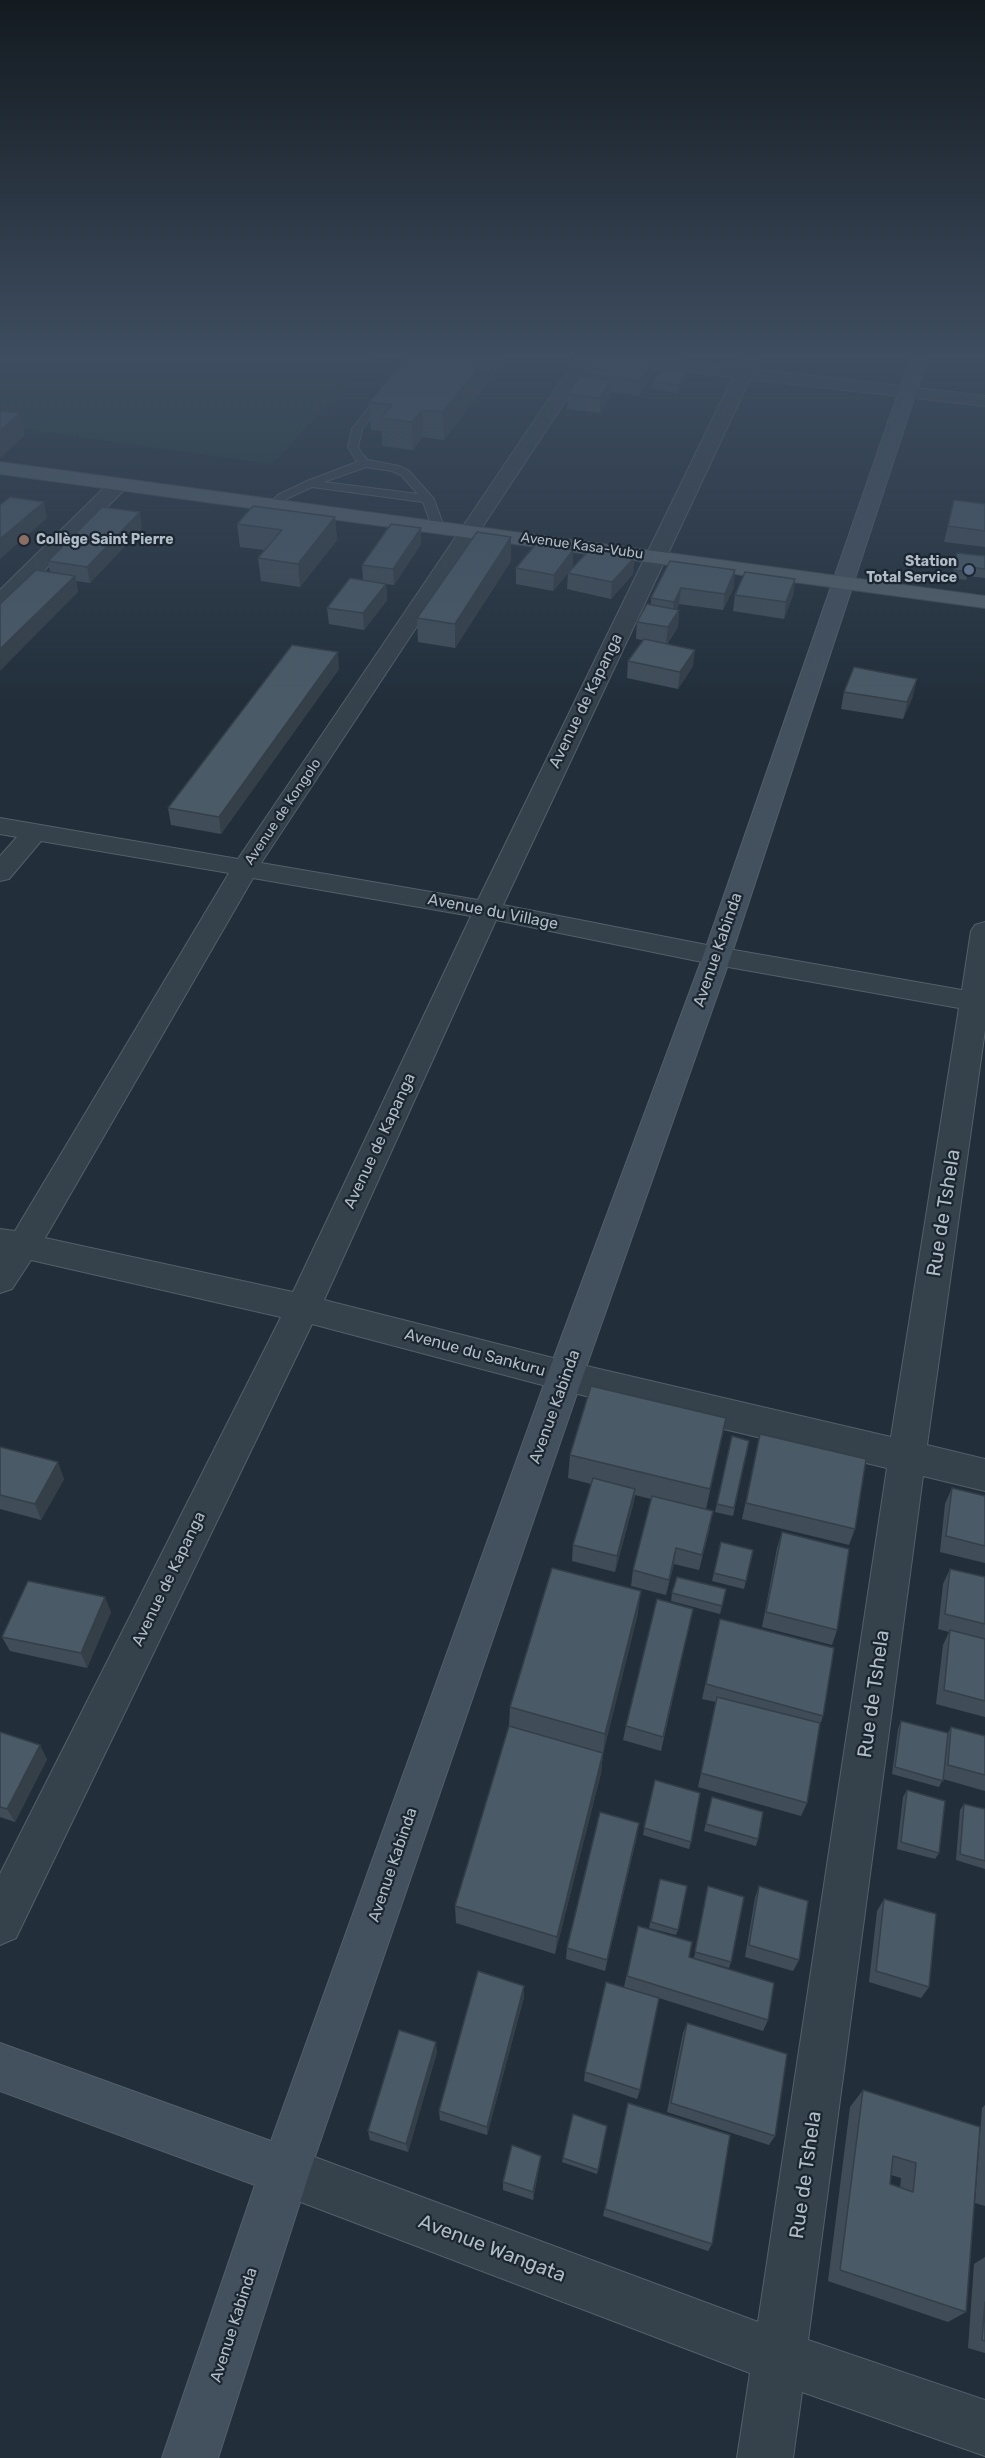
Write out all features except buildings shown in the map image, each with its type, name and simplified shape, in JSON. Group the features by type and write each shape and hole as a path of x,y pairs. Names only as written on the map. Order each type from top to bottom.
{"main road":[{"name":"Avenue Kasa-Vubu","path":"19,471 985,602"}],"street":[{"name":"Avenue de Kongolo","path":"0,1280 11,1244 245,868 511,471"},
{"name":"Avenue de Kapanga","path":"0,1922 303,1308 487,910 697,471"},
{"name":"Avenue Kabinda","path":"190,2458 285,2171 565,1376 717,956 881,471"},
{"path":"0,602 118,485"},
{"name":"Avenue du Village","path":"0,826 487,910 717,956 980,1002"},
{"path":"0,873 34,833"},
{"name":"Rue de Tshela","path":"765,2458 781,2358 907,1456 980,1002 985,931"},
{"name":"Avenue du Sankuru","path":"11,1244 303,1308 565,1376 985,1475"},
{"name":"Avenue Wangata","path":"0,2067 285,2171 781,2358 985,2428"}],"lane":[{"path":"274,506 282,497 344,471"},
{"path":"400,471 428,499 438,527"},
{"path":"311,483 428,499"}],"place":[{"name":"Collège Saint Pierre","path":"24,540"},
{"name":"Station Total Service","path":"969,570"}]}
